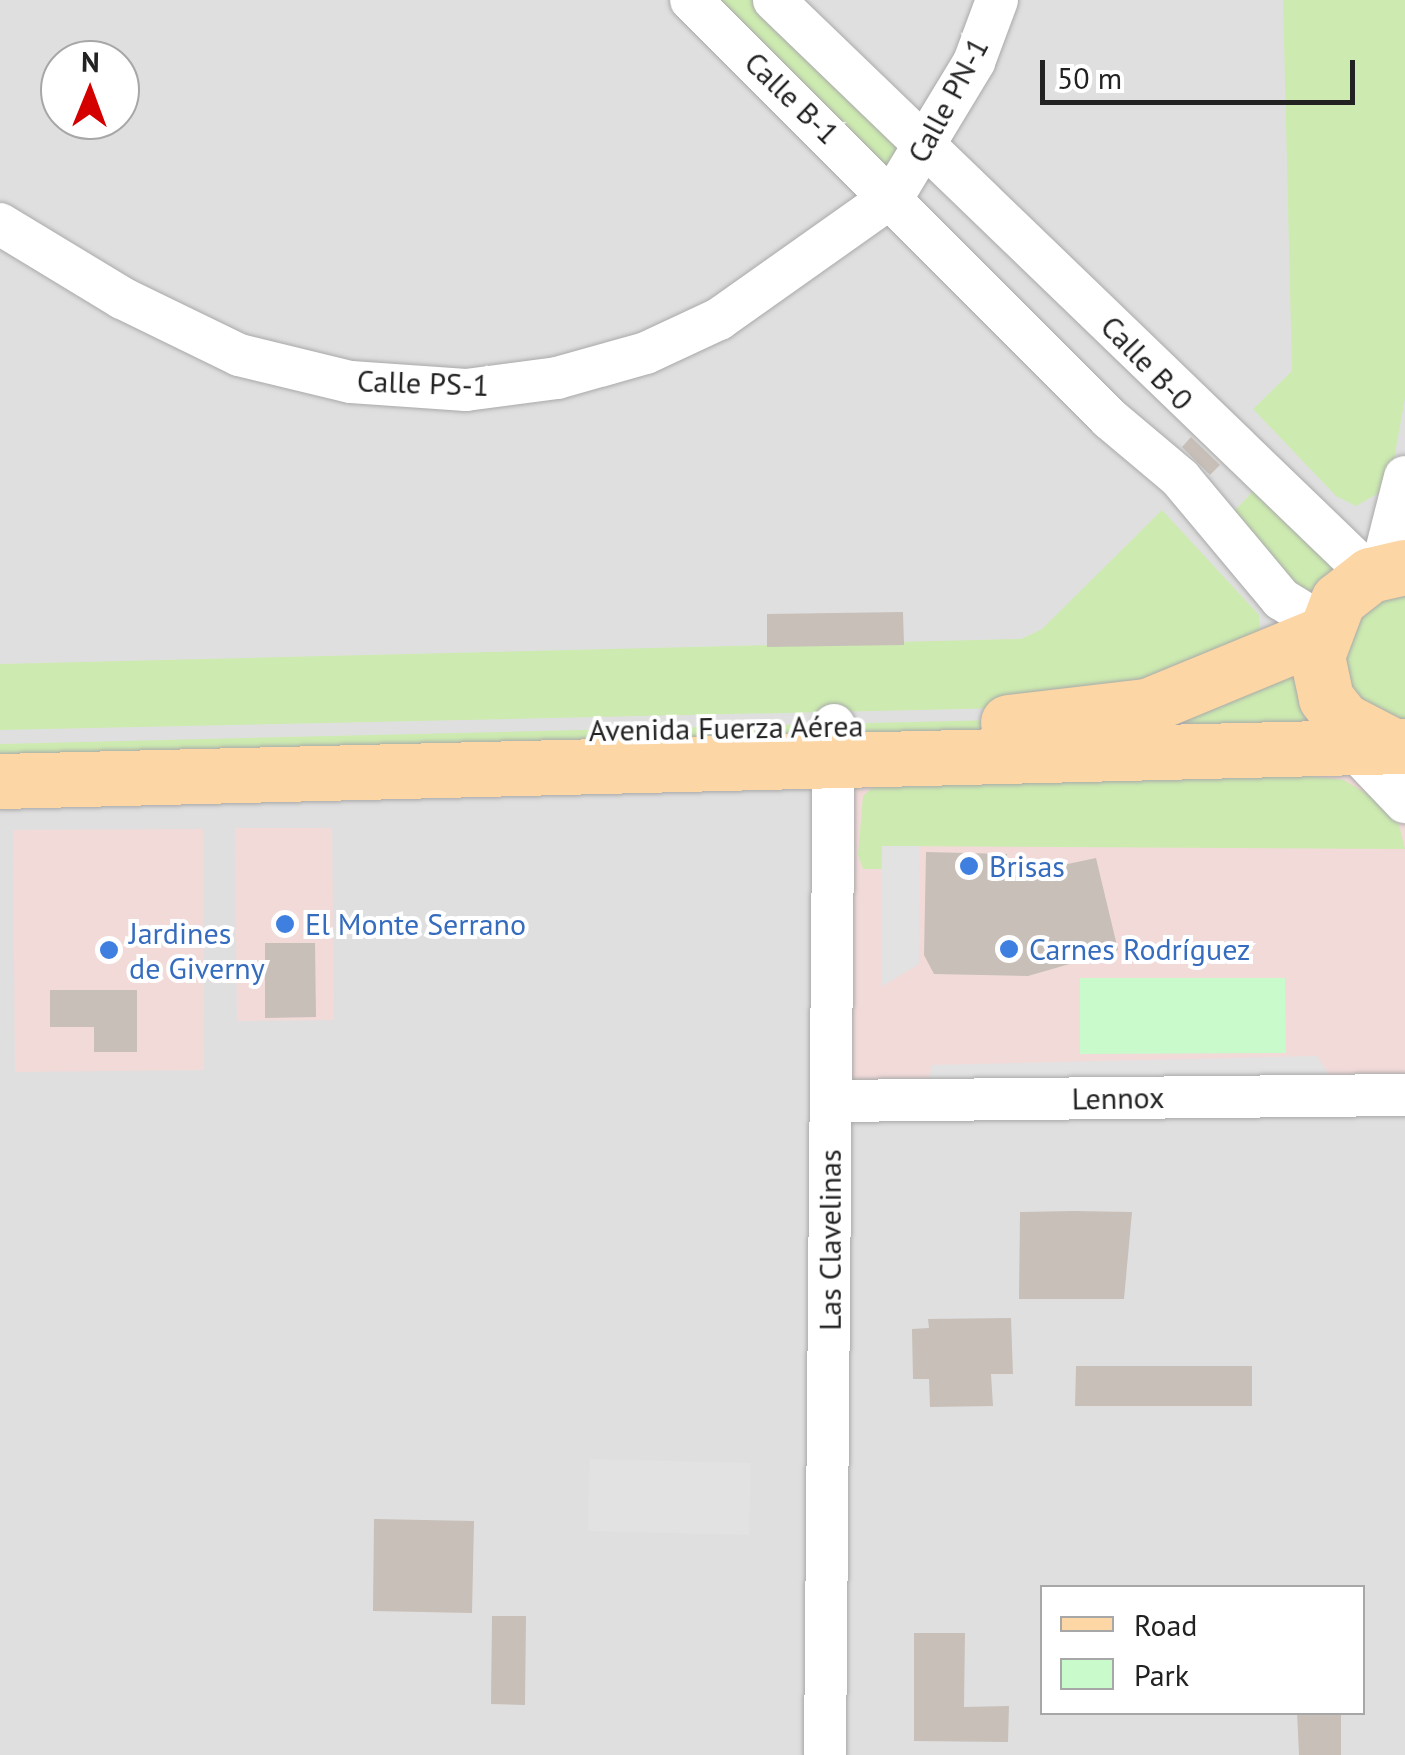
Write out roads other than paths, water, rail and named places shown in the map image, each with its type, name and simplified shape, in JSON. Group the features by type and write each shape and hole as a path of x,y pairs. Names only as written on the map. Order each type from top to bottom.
{"main road":[{"name":"Avenida Fuerza Aérea","path":"0,744 834,744 1030,721 1147,706 1321,630 1338,600 1385,571"},
{"path":"1321,630 1335,721 1402,746"},
{"name":"Avenida Fuerza Aérea","path":"0,780 1335,721"}],"street":[{"name":"Calle B-1","path":"691,0 893,196"},
{"name":"Calle B-1","path":"774,0 930,144"},
{"name":"Calle PN-1","path":"893,196 930,144 997,0"},
{"name":"Calle B-0","path":"930,144 1220,438 1385,571"},
{"name":"Calle PS-1","path":"0,224 122,298 239,355 351,382 466,390 557,378 646,353 782,280 893,196"},
{"name":"Calle B-0","path":"893,196 1110,418 1180,478 1280,598 1321,630"},
{"path":"1385,571 1405,477"},
{"path":"1335,721 1405,802"},
{"name":"Las Clavelinas","path":"825,1755 834,744"},
{"name":"Lennox","path":"831,1101 1405,1095"}],"place":[{"name":"Brisas","path":"969,866"},
{"name":"El Monte Serrano","path":"285,924"},
{"name":"Carnes Rodríguez","path":"1009,949"},
{"name":"Jardines de Giverny","path":"109,950"}]}
